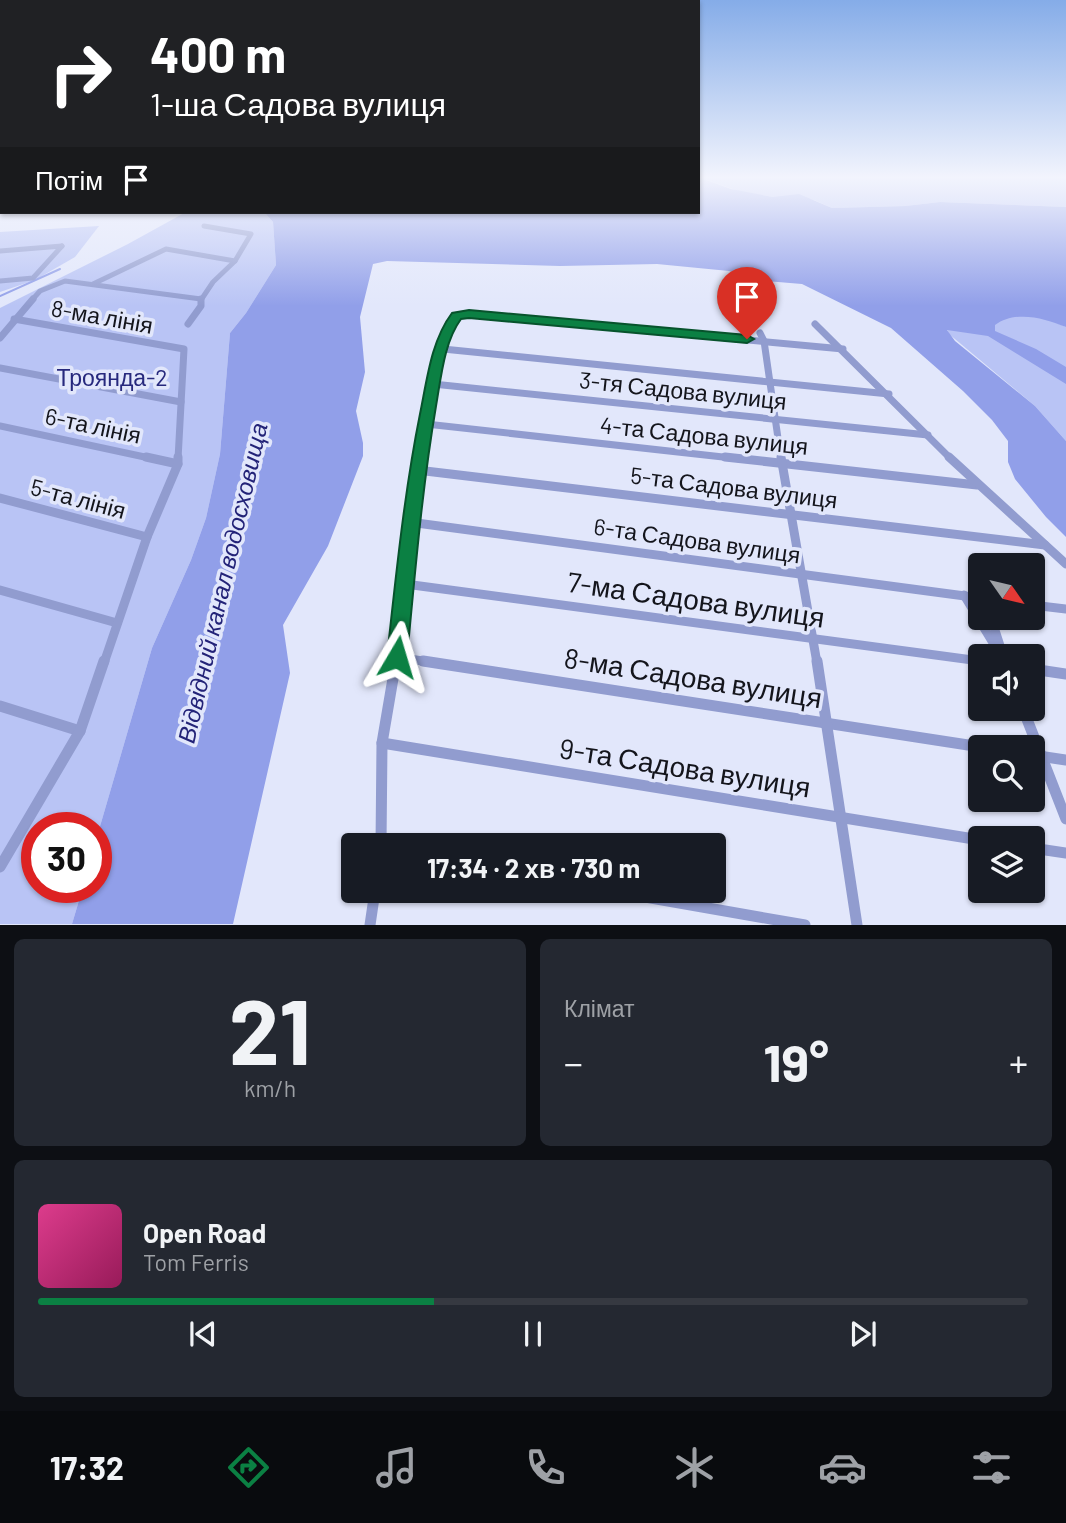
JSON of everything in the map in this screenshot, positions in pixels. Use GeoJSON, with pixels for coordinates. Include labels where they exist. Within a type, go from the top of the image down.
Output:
{"type":"FeatureCollection","features":[{"type":"Feature","properties":{"kind":"street"},"geometry":{"type":"LineString","coordinates":[[188,324],[201,306],[201,299],[213,282],[235,261],[251,234],[204,226]]}},
{"type":"Feature","properties":{"kind":"street"},"geometry":{"type":"LineString","coordinates":[[0,251],[62,246],[33,278],[0,281]]}},
{"type":"Feature","properties":{"kind":"street"},"geometry":{"type":"LineString","coordinates":[[93,284],[166,249],[235,261]]}},
{"type":"Feature","properties":{"kind":"street"},"geometry":{"type":"LineString","coordinates":[[0,338],[40,291],[65,281],[201,299]]}},
{"type":"Feature","properties":{"kind":"street"},"geometry":{"type":"LineString","coordinates":[[385,833],[382,743],[397,657],[417,470],[433,384],[447,330],[457,316],[469,314],[762,337],[843,349]]}},
{"type":"Feature","properties":{"kind":"street","name":"8-ма лінія"},"geometry":{"type":"LineString","coordinates":[[14,319],[184,349],[181,402]]}},
{"type":"Feature","properties":{"kind":"street"},"geometry":{"type":"LineString","coordinates":[[816,324],[889,394],[977,485],[1066,564]]}},
{"type":"Feature","properties":{"kind":"street"},"geometry":{"type":"LineString","coordinates":[[762,337],[789,514],[827,723],[857,925]]}},
{"type":"Feature","properties":{"kind":"street"},"geometry":{"type":"LineString","coordinates":[[443,349],[889,394]]}},
{"type":"Feature","properties":{"kind":"street"},"geometry":{"type":"LineString","coordinates":[[0,368],[181,402],[178,464],[147,537],[80,731],[0,867]]}},
{"type":"Feature","properties":{"kind":"street","name":"3-тя Садова вулиця"},"geometry":{"type":"LineString","coordinates":[[433,384],[928,435]]}},
{"type":"Feature","properties":{"kind":"street","name":"4-та Садова вулиця"},"geometry":{"type":"LineString","coordinates":[[426,424],[977,485]]}},
{"type":"Feature","properties":{"kind":"street","name":"6-та лінія"},"geometry":{"type":"LineString","coordinates":[[0,426],[178,464]]}},
{"type":"Feature","properties":{"kind":"street","name":"5-та Садова вулиця"},"geometry":{"type":"LineString","coordinates":[[417,470],[1045,545]]}},
{"type":"Feature","properties":{"kind":"street","name":"5-та лінія"},"geometry":{"type":"LineString","coordinates":[[0,498],[147,537]]}},
{"type":"Feature","properties":{"kind":"street","name":"6-та Садова вулиця"},"geometry":{"type":"LineString","coordinates":[[410,522],[968,596]]}},
{"type":"Feature","properties":{"kind":"street","name":"7-ма Садова вулиця"},"geometry":{"type":"LineString","coordinates":[[405,584],[968,659]]}},
{"type":"Feature","properties":{"kind":"street"},"geometry":{"type":"LineString","coordinates":[[0,590],[117,623]]}},
{"type":"Feature","properties":{"kind":"street"},"geometry":{"type":"LineString","coordinates":[[964,596],[994,644]]}},
{"type":"Feature","properties":{"kind":"street"},"geometry":{"type":"LineString","coordinates":[[1045,606],[1066,609]]}},
{"type":"Feature","properties":{"kind":"street","name":"8-ма Садова вулиця"},"geometry":{"type":"LineString","coordinates":[[397,657],[968,745]]}},
{"type":"Feature","properties":{"kind":"street"},"geometry":{"type":"LineString","coordinates":[[1045,671],[1066,674]]}},
{"type":"Feature","properties":{"kind":"street"},"geometry":{"type":"LineString","coordinates":[[0,706],[80,731]]}},
{"type":"Feature","properties":{"kind":"street","name":"9-та Садова вулиця"},"geometry":{"type":"LineString","coordinates":[[382,743],[968,838]]}},
{"type":"Feature","properties":{"kind":"street"},"geometry":{"type":"LineString","coordinates":[[1045,757],[1066,760]]}},
{"type":"Feature","properties":{"kind":"street"},"geometry":{"type":"LineString","coordinates":[[1045,773],[1066,819]]}},
{"type":"Feature","properties":{"kind":"street"},"geometry":{"type":"LineString","coordinates":[[1045,850],[1066,853]]}},
{"type":"Feature","properties":{"kind":"street"},"geometry":{"type":"LineString","coordinates":[[370,925],[373,903]]}},
{"type":"Feature","properties":{"kind":"street"},"geometry":{"type":"LineString","coordinates":[[679,903],[805,925]]}},
{"type":"Feature","properties":{"kind":"green space","name":"Троянда-2"},"geometry":{"type":"Polygon","coordinates":[[[171,220],[273,222],[276,265],[230,333],[220,454],[206,518],[191,560],[152,648],[104,812],[21,812],[21,903],[78,903],[72,924],[0,924],[0,308],[171,220]]]}},
{"type":"Feature","properties":{"kind":"green space"},"geometry":{"type":"Polygon","coordinates":[[[99,226],[75,257],[35,280],[0,292],[0,232],[99,226]]]}},
{"type":"Feature","properties":{"kind":"green space"},"geometry":{"type":"Polygon","coordinates":[[[962,298],[1042,317],[1066,327],[1066,441],[1035,406],[949,334],[947,329],[979,329],[962,298]]]}},
{"type":"Feature","properties":{"kind":"water","name":"Відвідний канал водосховища"},"geometry":{"type":"Polygon","coordinates":[[[271,220],[1066,220],[1066,327],[1039,318],[1021,317],[1003,320],[995,325],[995,331],[1036,349],[1066,367],[1066,384],[988,336],[947,330],[955,341],[1035,406],[1066,441],[1066,537],[1015,479],[1008,462],[1008,441],[992,420],[963,391],[891,328],[802,284],[766,281],[729,271],[657,264],[560,266],[387,261],[373,264],[360,317],[365,372],[356,411],[363,456],[328,546],[283,625],[290,673],[233,924],[72,924],[78,903],[112,903],[112,812],[104,812],[152,648],[191,560],[206,518],[220,454],[230,333],[276,265],[271,220]]]}},
{"type":"Feature","properties":{"kind":"waterway"},"geometry":{"type":"LineString","coordinates":[[0,296],[60,269]]}},
{"type":"Feature","properties":{"kind":"route"},"geometry":{"type":"LineString","coordinates":[[397,657],[417,470],[433,384],[447,330],[457,316],[469,314],[747,339]]}}]}
